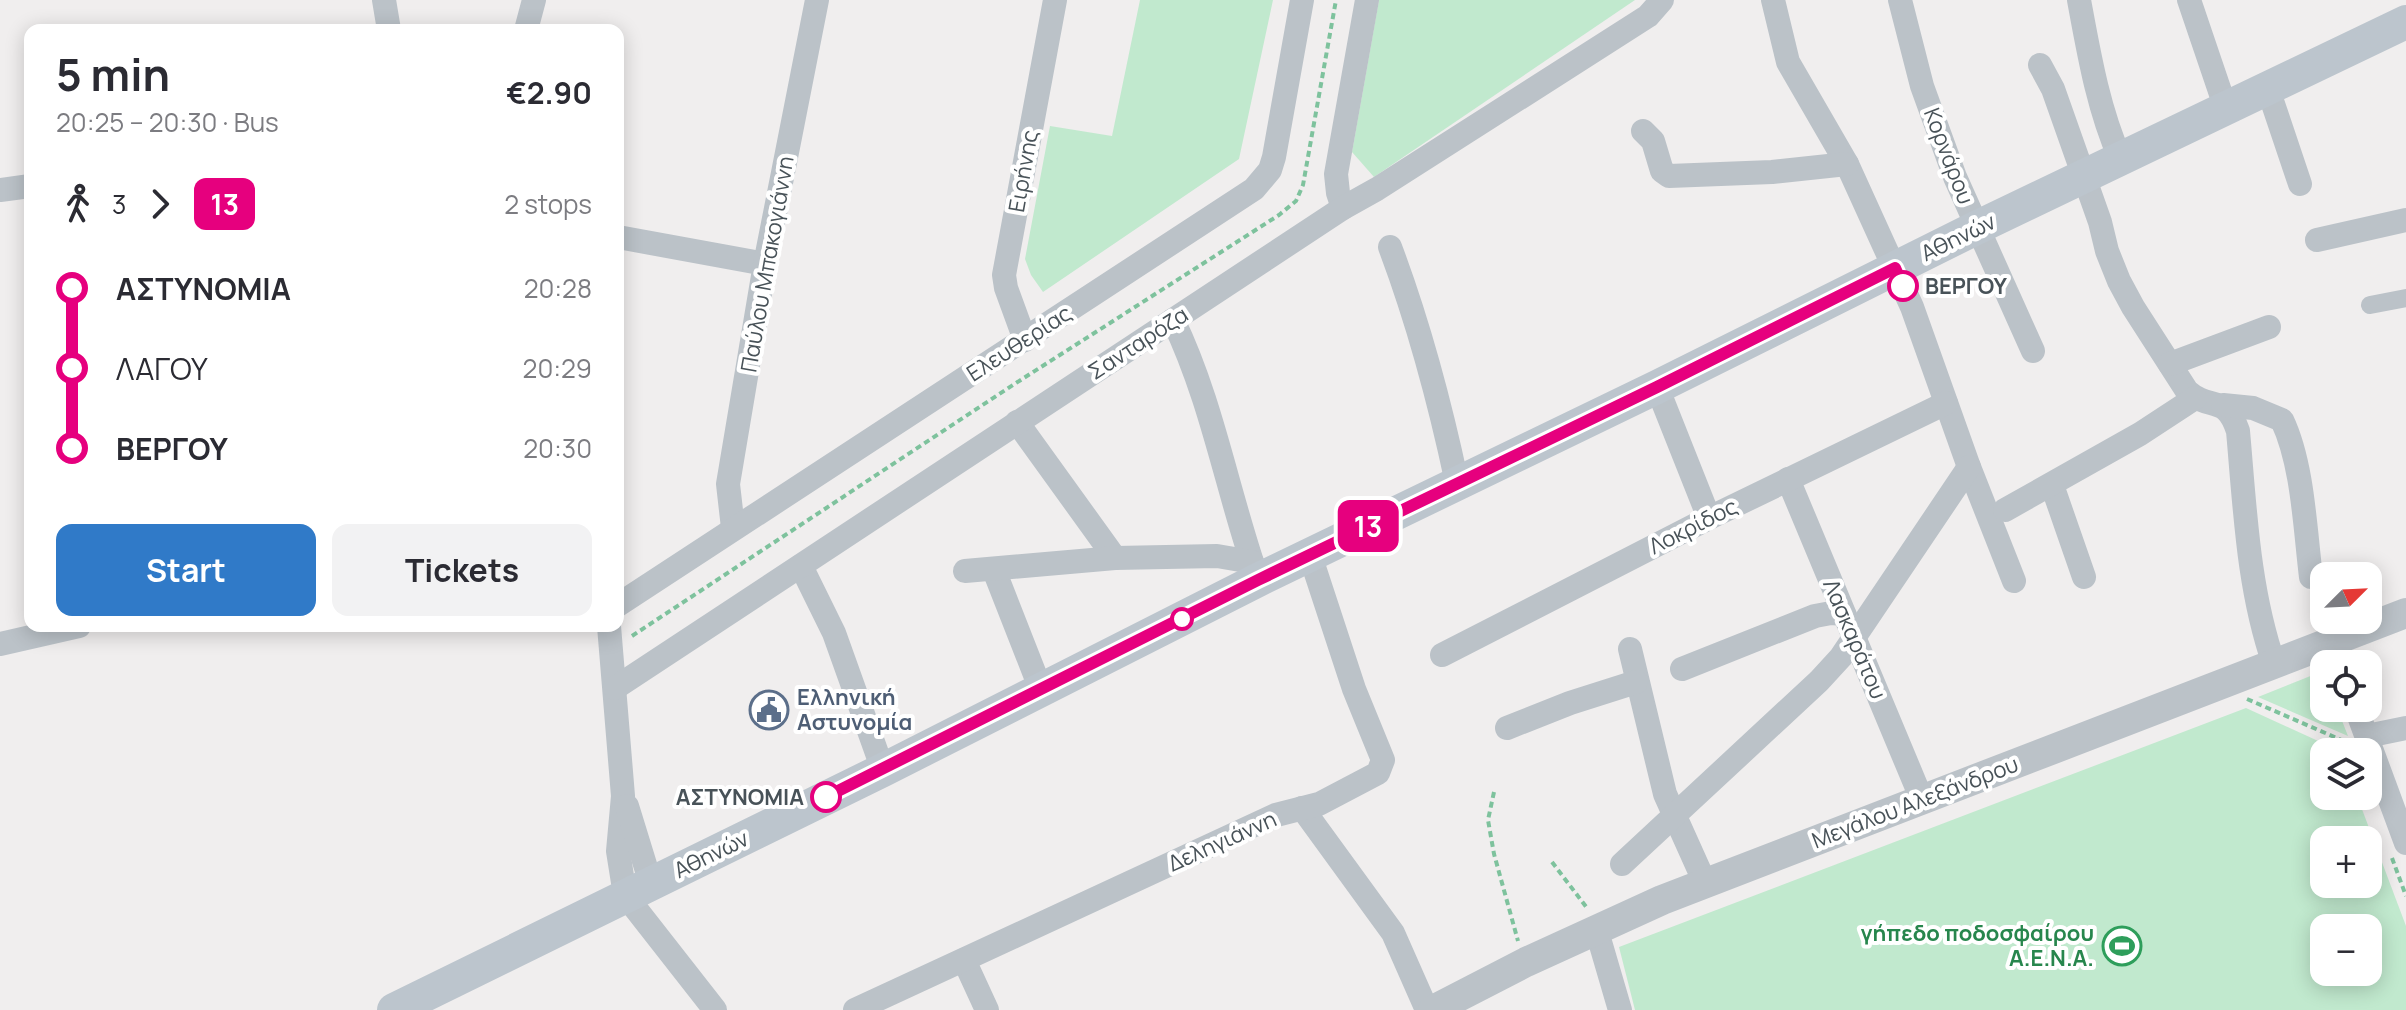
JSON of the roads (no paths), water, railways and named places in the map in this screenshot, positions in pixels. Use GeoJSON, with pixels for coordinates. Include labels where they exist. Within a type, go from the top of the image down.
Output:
{"type":"FeatureCollection","features":[{"type":"Feature","properties":{"kind":"main road","name":"Αθηνών"},"geometry":{"type":"LineString","coordinates":[[394,1010],[1041,690],[1255,571],[1310,555],[2084,175],[2406,22]]}},
{"type":"Feature","properties":{"kind":"street"},"geometry":{"type":"LineString","coordinates":[[384,0],[388,24]]}},
{"type":"Feature","properties":{"kind":"street"},"geometry":{"type":"LineString","coordinates":[[528,24],[534,0]]}},
{"type":"Feature","properties":{"kind":"street","name":"Παύλου Μπακογιάννη"},"geometry":{"type":"LineString","coordinates":[[733,528],[728,484],[765,264],[817,0]]}},
{"type":"Feature","properties":{"kind":"street","name":"Ειρήνης"},"geometry":{"type":"LineString","coordinates":[[1025,340],[1004,275],[1055,0]]}},
{"type":"Feature","properties":{"kind":"street","name":"Ελευθερίας"},"geometry":{"type":"LineString","coordinates":[[624,601],[1025,340],[1246,194],[1263,179],[1274,157],[1302,0]]}},
{"type":"Feature","properties":{"kind":"street"},"geometry":{"type":"LineString","coordinates":[[1343,208],[1336,174],[1367,0]]}},
{"type":"Feature","properties":{"kind":"street","name":"Σανταρόζα"},"geometry":{"type":"LineString","coordinates":[[623,682],[1343,208],[1648,16],[1662,0]]}},
{"type":"Feature","properties":{"kind":"street"},"geometry":{"type":"LineString","coordinates":[[1773,0],[1788,62],[1847,164],[1895,268],[1978,462],[1980,493]]}},
{"type":"Feature","properties":{"kind":"street","name":"Κορνάρου"},"geometry":{"type":"LineString","coordinates":[[1900,0],[1922,86],[1955,177],[2033,351]]}},
{"type":"Feature","properties":{"kind":"street"},"geometry":{"type":"LineString","coordinates":[[2079,0],[2091,65],[2109,132],[2120,158]]}},
{"type":"Feature","properties":{"kind":"street"},"geometry":{"type":"LineString","coordinates":[[2189,0],[2226,109]]}},
{"type":"Feature","properties":{"kind":"street"},"geometry":{"type":"LineString","coordinates":[[2402,0],[2406,6]]}},
{"type":"Feature","properties":{"kind":"street"},"geometry":{"type":"LineString","coordinates":[[2040,65],[2053,89],[2119,281],[2187,391],[2195,398],[2253,408],[2282,420],[2295,463],[2310,570]]}},
{"type":"Feature","properties":{"kind":"street"},"geometry":{"type":"LineString","coordinates":[[2268,89],[2300,184]]}},
{"type":"Feature","properties":{"kind":"street"},"geometry":{"type":"LineString","coordinates":[[1643,131],[1653,141],[1662,171],[1669,176],[1772,172],[1847,164]]}},
{"type":"Feature","properties":{"kind":"street"},"geometry":{"type":"LineString","coordinates":[[0,190],[24,187]]}},
{"type":"Feature","properties":{"kind":"street"},"geometry":{"type":"LineString","coordinates":[[2317,240],[2406,220]]}},
{"type":"Feature","properties":{"kind":"street"},"geometry":{"type":"LineString","coordinates":[[624,238],[765,264]]}},
{"type":"Feature","properties":{"kind":"street"},"geometry":{"type":"LineString","coordinates":[[1390,247],[1407,290],[1430,367],[1457,483]]}},
{"type":"Feature","properties":{"kind":"street"},"geometry":{"type":"LineString","coordinates":[[2370,305],[2406,298]]}},
{"type":"Feature","properties":{"kind":"street"},"geometry":{"type":"LineString","coordinates":[[1173,320],[1192,363],[1255,571]]}},
{"type":"Feature","properties":{"kind":"street"},"geometry":{"type":"LineString","coordinates":[[2170,364],[2269,327]]}},
{"type":"Feature","properties":{"kind":"street"},"geometry":{"type":"LineString","coordinates":[[1657,387],[1709,518]]}},
{"type":"Feature","properties":{"kind":"street"},"geometry":{"type":"LineString","coordinates":[[2005,510],[2195,398]]}},
{"type":"Feature","properties":{"kind":"street"},"geometry":{"type":"LineString","coordinates":[[1953,403],[1969,467],[2014,581]]}},
{"type":"Feature","properties":{"kind":"street","name":"Λοκρίδος"},"geometry":{"type":"LineString","coordinates":[[1442,655],[1788,479],[1953,403]]}},
{"type":"Feature","properties":{"kind":"street"},"geometry":{"type":"LineString","coordinates":[[2223,405],[2233,415],[2238,431],[2254,592],[2261,628],[2274,664]]}},
{"type":"Feature","properties":{"kind":"street"},"geometry":{"type":"LineString","coordinates":[[1017,422],[1115,558]]}},
{"type":"Feature","properties":{"kind":"street"},"geometry":{"type":"LineString","coordinates":[[1622,864],[1819,681],[1854,638],[1969,467]]}},
{"type":"Feature","properties":{"kind":"street","name":"Λασκαράτου"},"geometry":{"type":"LineString","coordinates":[[1788,479],[1922,800]]}},
{"type":"Feature","properties":{"kind":"street"},"geometry":{"type":"LineString","coordinates":[[2052,485],[2084,577]]}},
{"type":"Feature","properties":{"kind":"street","name":"Δεληγιάννη"},"geometry":{"type":"LineString","coordinates":[[855,1010],[1276,815],[1328,801],[1378,773],[1383,760],[1354,689],[1310,555]]}},
{"type":"Feature","properties":{"kind":"street"},"geometry":{"type":"LineString","coordinates":[[965,571],[1115,558],[1217,556],[1255,571]]}},
{"type":"Feature","properties":{"kind":"street"},"geometry":{"type":"LineString","coordinates":[[801,566],[834,633],[883,770]]}},
{"type":"Feature","properties":{"kind":"street"},"geometry":{"type":"LineString","coordinates":[[994,570],[1041,690]]}},
{"type":"Feature","properties":{"kind":"street","name":"Μεγάλου Αλεξάνδρου"},"geometry":{"type":"LineString","coordinates":[[2341,650],[2406,613]]}},
{"type":"Feature","properties":{"kind":"street"},"geometry":{"type":"LineString","coordinates":[[1682,669],[1815,616],[1844,614]]}},
{"type":"Feature","properties":{"kind":"street"},"geometry":{"type":"LineString","coordinates":[[0,644],[53,632]]}},
{"type":"Feature","properties":{"kind":"street"},"geometry":{"type":"LineString","coordinates":[[610,632],[623,682],[623,796],[618,851],[638,889],[715,1010]]}},
{"type":"Feature","properties":{"kind":"street"},"geometry":{"type":"LineString","coordinates":[[1630,649],[1665,794],[1705,883]]}},
{"type":"Feature","properties":{"kind":"street","name":"Μεγάλου Αλεξάνδρου"},"geometry":{"type":"LineString","coordinates":[[1430,1010],[1596,928],[1705,883],[2274,664],[2310,658]]}},
{"type":"Feature","properties":{"kind":"street"},"geometry":{"type":"LineString","coordinates":[[1507,728],[1636,682]]}},
{"type":"Feature","properties":{"kind":"street"},"geometry":{"type":"LineString","coordinates":[[2362,722],[2397,792],[2406,843]]}},
{"type":"Feature","properties":{"kind":"street"},"geometry":{"type":"LineString","coordinates":[[2367,736],[2406,728]]}},
{"type":"Feature","properties":{"kind":"street"},"geometry":{"type":"LineString","coordinates":[[1302,808],[1393,933],[1430,1010]]}},
{"type":"Feature","properties":{"kind":"street"},"geometry":{"type":"LineString","coordinates":[[1596,928],[1620,1010]]}},
{"type":"Feature","properties":{"kind":"street"},"geometry":{"type":"LineString","coordinates":[[964,960],[987,1010]]}},
{"type":"Feature","properties":{"kind":"place","name":"ΒΕΡΓΟΥ"},"geometry":{"type":"Point","coordinates":[1903,286]}},
{"type":"Feature","properties":{"kind":"place","name":"Ελληνική Αστυνομία"},"geometry":{"type":"Point","coordinates":[769,710]}},
{"type":"Feature","properties":{"kind":"place","name":"ΑΣΤΥΝΟΜΙΑ"},"geometry":{"type":"Point","coordinates":[826,797]}},
{"type":"Feature","properties":{"kind":"place","name":"γήπεδο ποδοσφαίρου Α.Ε.Ν.Α."},"geometry":{"type":"Point","coordinates":[2122,946]}}]}
